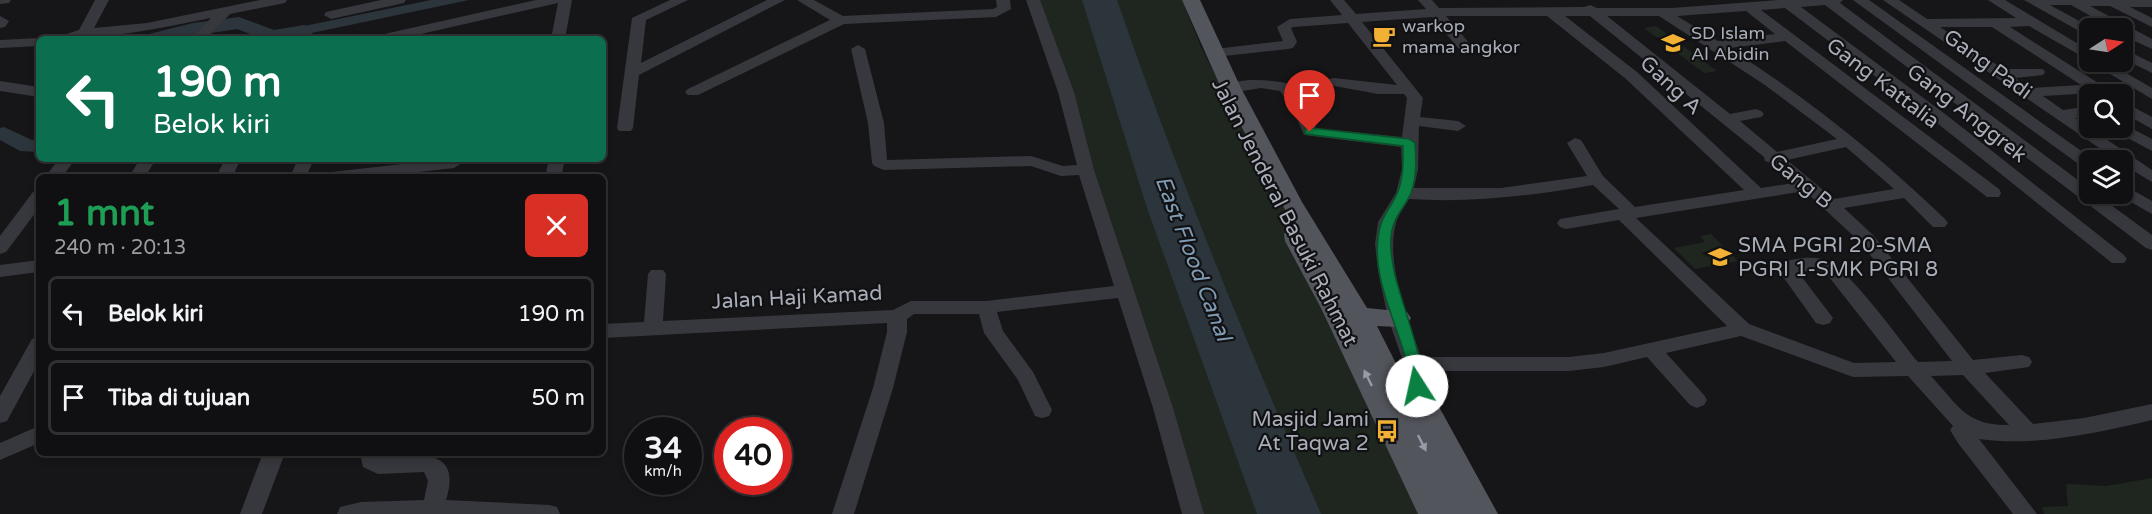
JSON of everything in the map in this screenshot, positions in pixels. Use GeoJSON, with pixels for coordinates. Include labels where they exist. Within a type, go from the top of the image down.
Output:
{"type":"FeatureCollection","features":[{"type":"Feature","properties":{"kind":"main road","name":"Jalan Jenderal Basuki Rahmat"},"geometry":{"type":"LineString","coordinates":[[1182,0],[1201,46],[1268,183],[1277,193],[1298,241],[1334,308],[1408,417],[1483,514]]}},
{"type":"Feature","properties":{"kind":"main road","name":"Jalan Jenderal Basuki Rahmat"},"geometry":{"type":"LineString","coordinates":[[1191,0],[1231,87],[1291,202],[1359,316],[1408,417],[1403,467],[1430,496]]}},
{"type":"Feature","properties":{"kind":"main road"},"geometry":{"type":"LineString","coordinates":[[1359,316],[1398,318]]}},
{"type":"Feature","properties":{"kind":"main road"},"geometry":{"type":"LineString","coordinates":[[1430,496],[1433,514]]}},
{"type":"Feature","properties":{"kind":"main road"},"geometry":{"type":"LineString","coordinates":[[1430,496],[1458,514]]}},
{"type":"Feature","properties":{"kind":"street"},"geometry":{"type":"LineString","coordinates":[[85,33],[102,0]]}},
{"type":"Feature","properties":{"kind":"street"},"geometry":{"type":"LineString","coordinates":[[75,36],[147,27],[279,0]]}},
{"type":"Feature","properties":{"kind":"street"},"geometry":{"type":"LineString","coordinates":[[331,15],[399,0]]}},
{"type":"Feature","properties":{"kind":"street"},"geometry":{"type":"LineString","coordinates":[[393,36],[554,0]]}},
{"type":"Feature","properties":{"kind":"street"},"geometry":{"type":"LineString","coordinates":[[559,36],[565,0]]}},
{"type":"Feature","properties":{"kind":"street"},"geometry":{"type":"LineString","coordinates":[[625,128],[639,18],[681,0]]}},
{"type":"Feature","properties":{"kind":"street"},"geometry":{"type":"LineString","coordinates":[[632,73],[778,0]]}},
{"type":"Feature","properties":{"kind":"street"},"geometry":{"type":"LineString","coordinates":[[804,0],[841,20]]}},
{"type":"Feature","properties":{"kind":"street"},"geometry":{"type":"LineString","coordinates":[[693,92],[841,20],[996,13],[1004,9],[1003,0]]}},
{"type":"Feature","properties":{"kind":"street"},"geometry":{"type":"LineString","coordinates":[[1033,0],[1066,92],[1086,170],[1163,408],[1193,514]]}},
{"type":"Feature","properties":{"kind":"street"},"geometry":{"type":"LineString","coordinates":[[1337,0],[1415,99],[1409,143],[1410,169],[1404,193],[1388,222],[1384,244],[1387,271],[1398,318],[1414,364],[1417,386],[1408,417]]}},
{"type":"Feature","properties":{"kind":"street"},"geometry":{"type":"LineString","coordinates":[[1425,0],[1464,46]]}},
{"type":"Feature","properties":{"kind":"street"},"geometry":{"type":"LineString","coordinates":[[1495,0],[1507,11]]}},
{"type":"Feature","properties":{"kind":"street","name":"Gang A"},"geometry":{"type":"LineString","coordinates":[[1537,0],[1574,27],[1623,69],[1758,194]]}},
{"type":"Feature","properties":{"kind":"street","name":"Gang B"},"geometry":{"type":"LineString","coordinates":[[1579,0],[1830,205],[1882,257],[1968,368],[2028,432]]}},
{"type":"Feature","properties":{"kind":"street"},"geometry":{"type":"LineString","coordinates":[[1643,0],[1767,79],[1848,141],[1908,192],[1939,223]]}},
{"type":"Feature","properties":{"kind":"street"},"geometry":{"type":"LineString","coordinates":[[1828,0],[1893,52],[2152,244]]}},
{"type":"Feature","properties":{"kind":"street"},"geometry":{"type":"LineString","coordinates":[[1215,53],[1288,45],[1290,42],[1286,24],[1507,11],[1660,11],[1713,4],[1836,0]]}},
{"type":"Feature","properties":{"kind":"street","name":"Gang Padi"},"geometry":{"type":"LineString","coordinates":[[1860,0],[2079,157]]}},
{"type":"Feature","properties":{"kind":"street"},"geometry":{"type":"LineString","coordinates":[[1890,0],[2079,128]]}},
{"type":"Feature","properties":{"kind":"street"},"geometry":{"type":"LineString","coordinates":[[1995,0],[2079,51]]}},
{"type":"Feature","properties":{"kind":"street"},"geometry":{"type":"LineString","coordinates":[[2032,0],[2152,3]]}},
{"type":"Feature","properties":{"kind":"street"},"geometry":{"type":"LineString","coordinates":[[2032,0],[2079,27]]}},
{"type":"Feature","properties":{"kind":"street","name":"Gang Anggrek"},"geometry":{"type":"LineString","coordinates":[[1786,2],[1942,120],[2118,259]]}},
{"type":"Feature","properties":{"kind":"street"},"geometry":{"type":"LineString","coordinates":[[2073,2],[2102,18]]}},
{"type":"Feature","properties":{"kind":"street"},"geometry":{"type":"LineString","coordinates":[[2111,2],[2152,23]]}},
{"type":"Feature","properties":{"kind":"street","name":"Gang Kattalia"},"geometry":{"type":"LineString","coordinates":[[1752,4],[1788,36],[1993,193]]}},
{"type":"Feature","properties":{"kind":"street"},"geometry":{"type":"LineString","coordinates":[[205,31],[226,12]]}},
{"type":"Feature","properties":{"kind":"street"},"geometry":{"type":"LineString","coordinates":[[1923,23],[2030,22]]}},
{"type":"Feature","properties":{"kind":"street"},"geometry":{"type":"LineString","coordinates":[[1995,23],[2090,84]]}},
{"type":"Feature","properties":{"kind":"street"},"geometry":{"type":"LineString","coordinates":[[2133,35],[2152,45]]}},
{"type":"Feature","properties":{"kind":"street"},"geometry":{"type":"LineString","coordinates":[[1716,46],[1788,36]]}},
{"type":"Feature","properties":{"kind":"street"},"geometry":{"type":"LineString","coordinates":[[0,44],[36,42]]}},
{"type":"Feature","properties":{"kind":"street"},"geometry":{"type":"LineString","coordinates":[[858,49],[873,107],[880,163],[891,166],[1030,161],[1061,171],[1086,170]]}},
{"type":"Feature","properties":{"kind":"street"},"geometry":{"type":"LineString","coordinates":[[2133,58],[2152,69]]}},
{"type":"Feature","properties":{"kind":"street"},"geometry":{"type":"LineString","coordinates":[[1998,74],[2038,72]]}},
{"type":"Feature","properties":{"kind":"street"},"geometry":{"type":"LineString","coordinates":[[2114,72],[2152,94]]}},
{"type":"Feature","properties":{"kind":"street"},"geometry":{"type":"LineString","coordinates":[[1334,82],[1378,89],[1410,90]]}},
{"type":"Feature","properties":{"kind":"street"},"geometry":{"type":"LineString","coordinates":[[1231,87],[1261,84],[1285,87],[1301,108],[1310,132],[1409,143]]}},
{"type":"Feature","properties":{"kind":"street"},"geometry":{"type":"LineString","coordinates":[[0,86],[36,92]]}},
{"type":"Feature","properties":{"kind":"street"},"geometry":{"type":"LineString","coordinates":[[2026,93],[2079,92]]}},
{"type":"Feature","properties":{"kind":"street"},"geometry":{"type":"LineString","coordinates":[[2059,115],[2079,112]]}},
{"type":"Feature","properties":{"kind":"street"},"geometry":{"type":"LineString","coordinates":[[2133,112],[2152,124]]}},
{"type":"Feature","properties":{"kind":"street"},"geometry":{"type":"LineString","coordinates":[[1726,119],[1756,114]]}},
{"type":"Feature","properties":{"kind":"street"},"geometry":{"type":"LineString","coordinates":[[1412,121],[1458,126]]}},
{"type":"Feature","properties":{"kind":"street"},"geometry":{"type":"LineString","coordinates":[[2133,131],[2152,129]]}},
{"type":"Feature","properties":{"kind":"street"},"geometry":{"type":"LineString","coordinates":[[2133,134],[2152,146]]}},
{"type":"Feature","properties":{"kind":"street"},"geometry":{"type":"LineString","coordinates":[[2094,138],[2152,177]]}},
{"type":"Feature","properties":{"kind":"street"},"geometry":{"type":"LineString","coordinates":[[1771,158],[1848,141]]}},
{"type":"Feature","properties":{"kind":"street"},"geometry":{"type":"LineString","coordinates":[[1575,143],[1597,179],[1624,211],[1742,329],[1853,370],[1968,368],[2022,362]]}},
{"type":"Feature","properties":{"kind":"street"},"geometry":{"type":"LineString","coordinates":[[55,174],[65,162]]}},
{"type":"Feature","properties":{"kind":"street"},"geometry":{"type":"LineString","coordinates":[[343,174],[373,166],[453,166]]}},
{"type":"Feature","properties":{"kind":"street"},"geometry":{"type":"LineString","coordinates":[[1404,193],[1502,191],[1597,179]]}},
{"type":"Feature","properties":{"kind":"street"},"geometry":{"type":"LineString","coordinates":[[1566,223],[1624,211],[1807,186]]}},
{"type":"Feature","properties":{"kind":"street"},"geometry":{"type":"LineString","coordinates":[[1830,205],[1908,192]]}},
{"type":"Feature","properties":{"kind":"street"},"geometry":{"type":"LineString","coordinates":[[2133,197],[2152,210]]}},
{"type":"Feature","properties":{"kind":"street"},"geometry":{"type":"LineString","coordinates":[[0,248],[36,200]]}},
{"type":"Feature","properties":{"kind":"street"},"geometry":{"type":"LineString","coordinates":[[1823,318],[1785,267],[1819,264],[1835,273],[1912,368],[1964,425],[1972,430],[1989,433],[2070,430],[2152,412]]}},
{"type":"Feature","properties":{"kind":"street"},"geometry":{"type":"LineString","coordinates":[[0,271],[36,266]]}},
{"type":"Feature","properties":{"kind":"street"},"geometry":{"type":"LineString","coordinates":[[653,330],[657,274]]}},
{"type":"Feature","properties":{"kind":"street"},"geometry":{"type":"LineString","coordinates":[[897,316],[909,309],[986,307],[1125,291]]}},
{"type":"Feature","properties":{"kind":"street"},"geometry":{"type":"LineString","coordinates":[[986,307],[994,333],[1026,377],[1042,410]]}},
{"type":"Feature","properties":{"kind":"street","name":"Jalan Haji Kamad"},"geometry":{"type":"LineString","coordinates":[[606,331],[897,316],[897,332],[883,388],[843,514]]}},
{"type":"Feature","properties":{"kind":"street"},"geometry":{"type":"LineString","coordinates":[[1414,364],[1569,364],[1604,360],[1742,329]]}},
{"type":"Feature","properties":{"kind":"street"},"geometry":{"type":"LineString","coordinates":[[0,415],[36,349]]}},
{"type":"Feature","properties":{"kind":"street"},"geometry":{"type":"LineString","coordinates":[[1651,349],[1697,400]]}},
{"type":"Feature","properties":{"kind":"street"},"geometry":{"type":"LineString","coordinates":[[0,440],[36,425]]}},
{"type":"Feature","properties":{"kind":"street"},"geometry":{"type":"LineString","coordinates":[[1964,425],[1961,430],[1965,437],[2026,514]]}},
{"type":"Feature","properties":{"kind":"street"},"geometry":{"type":"LineString","coordinates":[[0,452],[36,435]]}},
{"type":"Feature","properties":{"kind":"street"},"geometry":{"type":"LineString","coordinates":[[251,514],[273,456]]}},
{"type":"Feature","properties":{"kind":"street"},"geometry":{"type":"LineString","coordinates":[[371,456],[371,461],[378,465],[429,463],[436,468],[440,479],[430,512]]}},
{"type":"Feature","properties":{"kind":"street"},"geometry":{"type":"LineString","coordinates":[[348,514],[361,511],[549,514]]}},
{"type":"Feature","properties":{"kind":"shaded area"},"geometry":{"type":"Polygon","coordinates":[[[1033,0],[1182,0],[1201,47],[1257,160],[1295,229],[1427,514],[1193,514],[1033,0]]]}},
{"type":"Feature","properties":{"kind":"shaded area"},"geometry":{"type":"Polygon","coordinates":[[[1656,26],[1717,71],[1704,73],[1644,28],[1656,26]]]}},
{"type":"Feature","properties":{"kind":"shaded area"},"geometry":{"type":"Polygon","coordinates":[[[1711,234],[1738,261],[1695,269],[1674,248],[1705,242],[1700,236],[1711,234]]]}},
{"type":"Feature","properties":{"kind":"shaded area"},"geometry":{"type":"Polygon","coordinates":[[[2152,478],[2152,514],[2044,514],[2042,507],[2068,506],[2066,484],[2106,486],[2152,478]]]}},
{"type":"Feature","properties":{"kind":"water"},"geometry":{"type":"Polygon","coordinates":[[[431,0],[469,0],[302,35],[269,36],[275,32],[431,0]]]}},
{"type":"Feature","properties":{"kind":"water","name":"East Flood Canal"},"geometry":{"type":"Polygon","coordinates":[[[1082,0],[1117,0],[1214,259],[1321,514],[1257,514],[1147,208],[1082,0]]]}},
{"type":"Feature","properties":{"kind":"waterway"},"geometry":{"type":"LineString","coordinates":[[164,36],[193,29],[239,23],[272,36]]}},
{"type":"Feature","properties":{"kind":"waterway"},"geometry":{"type":"LineString","coordinates":[[272,36],[304,31]]}},
{"type":"Feature","properties":{"kind":"waterway"},"geometry":{"type":"LineString","coordinates":[[0,134],[4,133],[28,146],[36,146]]}},
{"type":"Feature","properties":{"kind":"place","name":"warkop mama angkor"},"geometry":{"type":"Point","coordinates":[1384,36]}},
{"type":"Feature","properties":{"kind":"place","name":"SD Islam Al Abidin"},"geometry":{"type":"Point","coordinates":[1673,43]}},
{"type":"Feature","properties":{"kind":"place","name":"SMA PGRI 20-SMA PGRI 1-SMK PGRI 8"},"geometry":{"type":"Point","coordinates":[1720,257]}},
{"type":"Feature","properties":{"kind":"place","name":"Masjid Jami At Taqwa 2"},"geometry":{"type":"Point","coordinates":[1387,431]}},
{"type":"Feature","properties":{"kind":"route"},"geometry":{"type":"LineString","coordinates":[[1310,132],[1409,143],[1410,169],[1404,193],[1388,222],[1384,244],[1387,271],[1398,318],[1414,364],[1417,386]]}}]}
